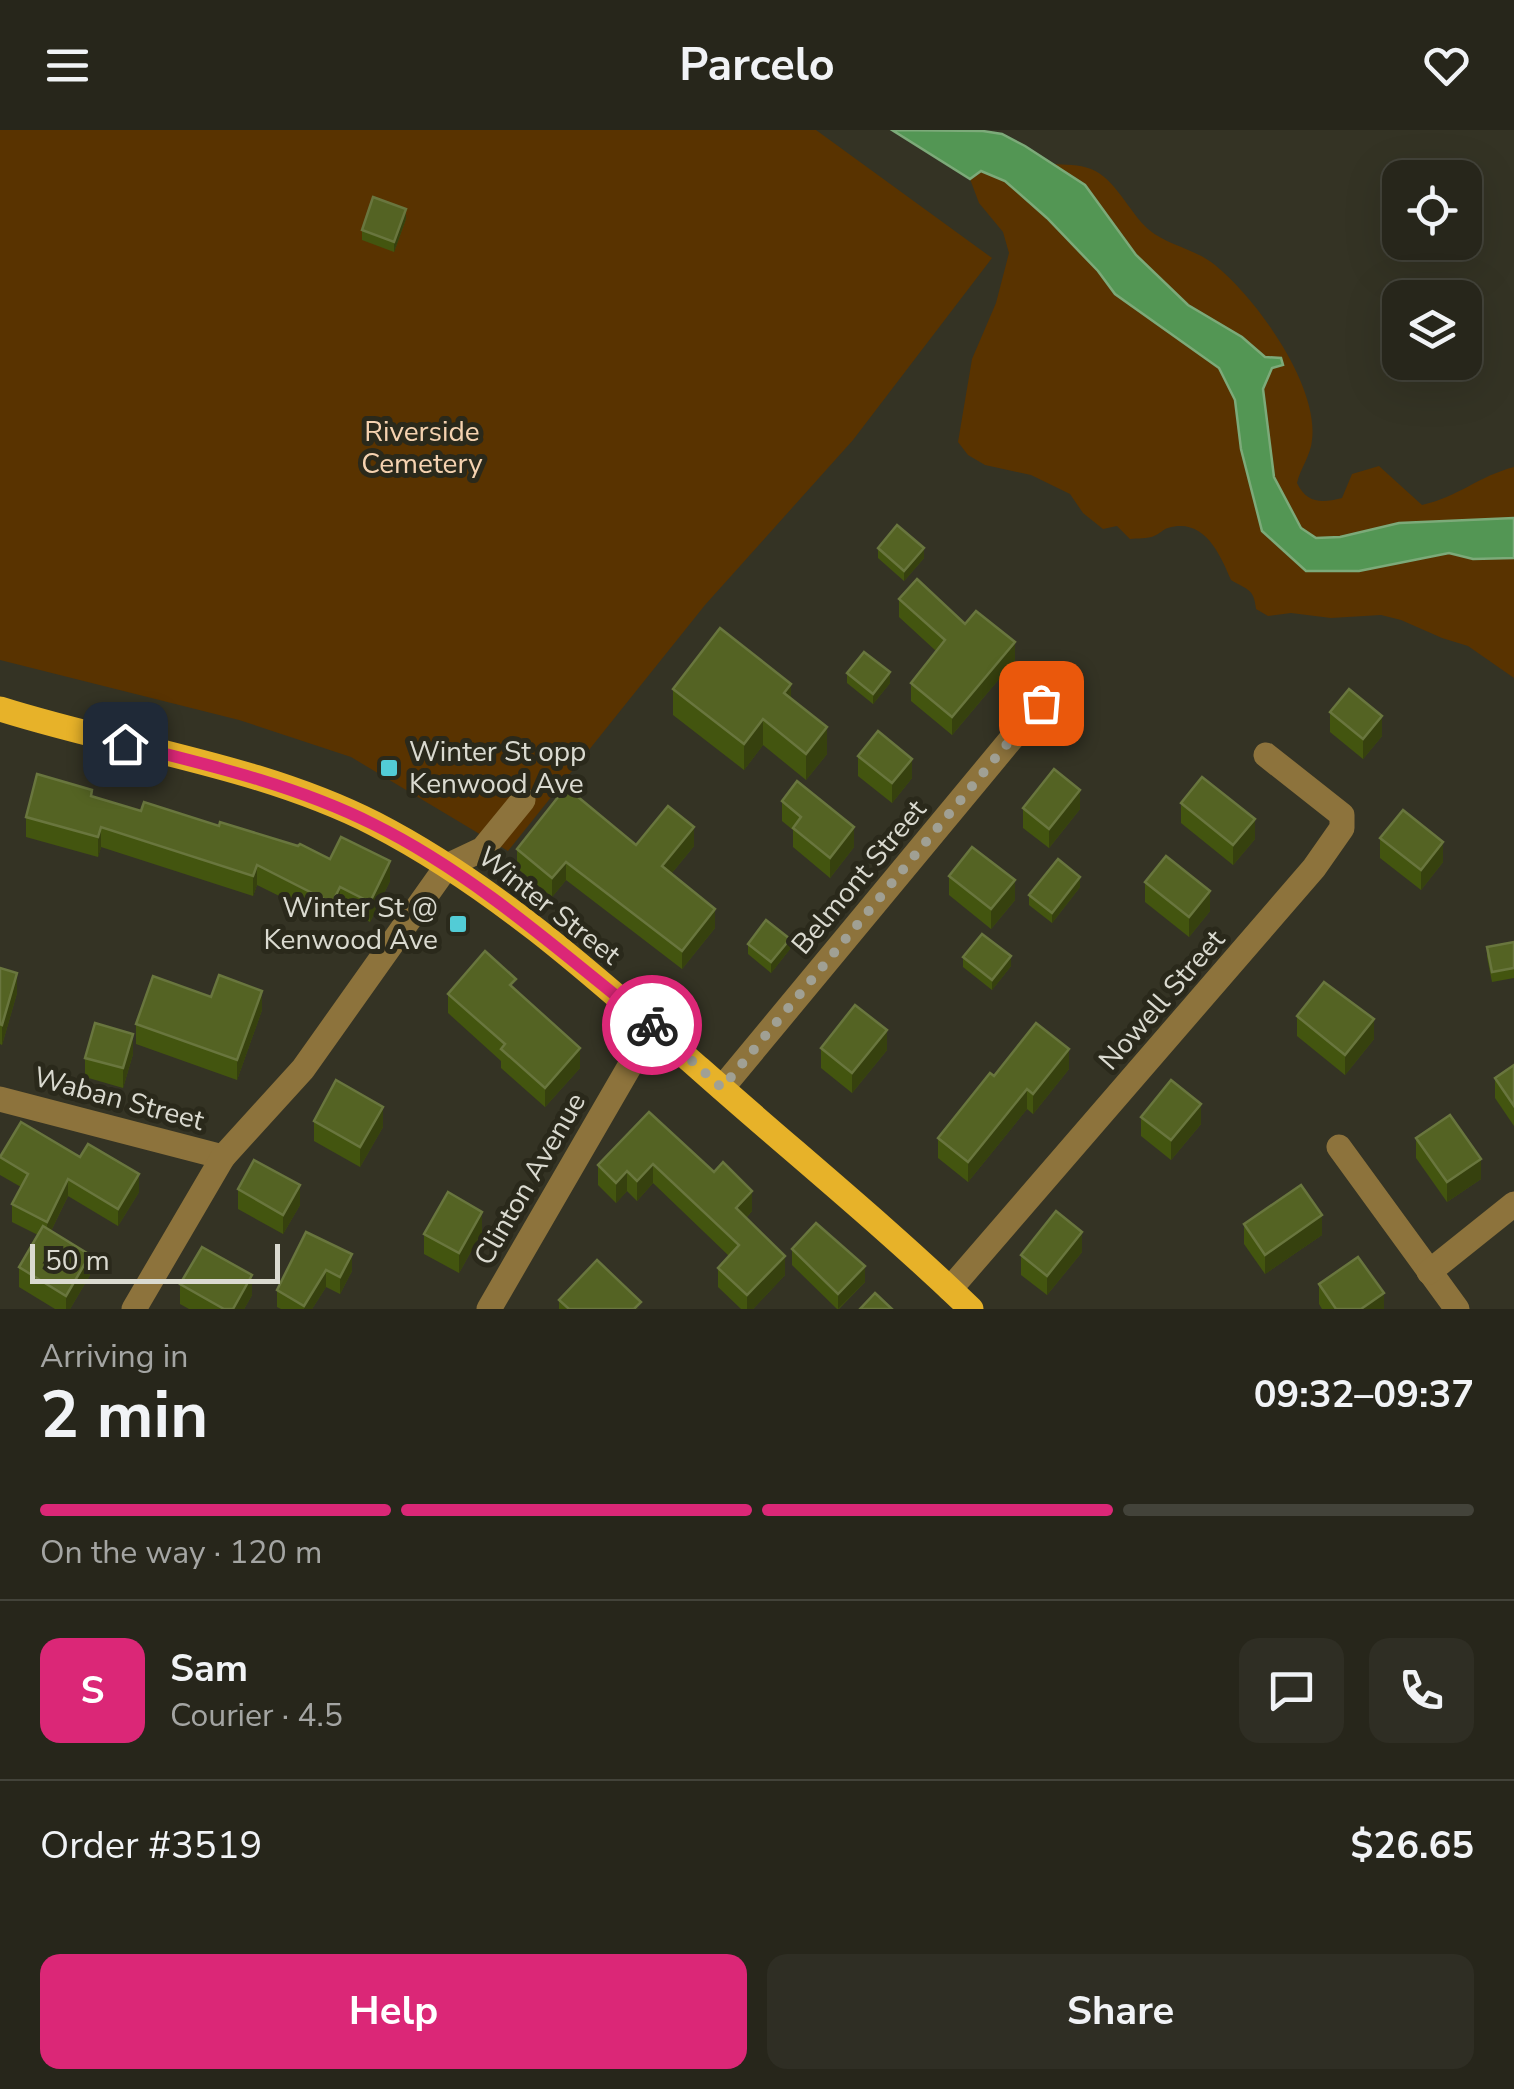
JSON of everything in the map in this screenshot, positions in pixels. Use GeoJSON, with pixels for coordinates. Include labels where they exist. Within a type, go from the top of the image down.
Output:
{"type":"FeatureCollection","features":[{"type":"Feature","properties":{"kind":"main road","name":"Winter Street"},"geometry":{"type":"LineString","coordinates":[[0,708],[213,766],[318,800],[374,824],[470,880],[653,1026],[972,1309]]}},
{"type":"Feature","properties":{"kind":"street","name":"Belmont Street"},"geometry":{"type":"LineString","coordinates":[[722,1088],[1041,703]]}},
{"type":"Feature","properties":{"kind":"street","name":"Nowell Street"},"geometry":{"type":"LineString","coordinates":[[950,1289],[1231,967],[1314,868],[1342,828],[1342,815],[1266,755]]}},
{"type":"Feature","properties":{"kind":"street"},"geometry":{"type":"LineString","coordinates":[[134,1309],[222,1158],[303,1070],[446,866],[482,849],[523,800]]}},
{"type":"Feature","properties":{"kind":"street","name":"Clinton Avenue"},"geometry":{"type":"LineString","coordinates":[[489,1309],[653,1026]]}},
{"type":"Feature","properties":{"kind":"street","name":"Waban Street"},"geometry":{"type":"LineString","coordinates":[[0,1099],[222,1158]]}},
{"type":"Feature","properties":{"kind":"street"},"geometry":{"type":"LineString","coordinates":[[1339,1148],[1456,1309]]}},
{"type":"Feature","properties":{"kind":"street"},"geometry":{"type":"LineString","coordinates":[[1429,1272],[1514,1204]]}},
{"type":"Feature","properties":{"kind":"green space","name":"Riverside Cemetery"},"geometry":{"type":"Polygon","coordinates":[[[0,130],[816,130],[992,258],[853,440],[705,605],[508,851],[351,757],[239,720],[0,660],[0,130]]]}},
{"type":"Feature","properties":{"kind":"green space"},"geometry":{"type":"Polygon","coordinates":[[[1053,164],[1082,166],[1100,173],[1148,229],[1215,265],[1266,320],[1295,369],[1312,418],[1311,446],[1297,483],[1305,495],[1322,501],[1342,498],[1352,474],[1379,466],[1422,505],[1514,467],[1514,518],[1399,523],[1340,537],[1316,538],[1301,528],[1274,477],[1263,389],[1272,368],[1265,357],[1242,337],[1188,306],[1136,255],[1085,185],[1053,164]]]}},
{"type":"Feature","properties":{"kind":"green space"},"geometry":{"type":"Polygon","coordinates":[[[981,171],[1005,181],[1047,218],[1115,294],[1219,368],[1235,399],[1241,449],[1262,531],[1306,571],[1359,571],[1449,553],[1473,559],[1514,558],[1514,678],[1468,646],[1401,620],[1381,615],[1268,616],[1256,609],[1249,590],[1231,580],[1216,549],[1201,533],[1181,526],[1152,537],[1130,539],[1117,526],[1103,529],[1083,513],[1070,494],[1031,475],[985,465],[968,455],[958,442],[972,359],[996,303],[1009,253],[1003,232],[979,203],[970,179],[981,171]]]}},
{"type":"Feature","properties":{"kind":"shaded area"},"geometry":{"type":"Polygon","coordinates":[[[892,130],[983,131],[1002,134],[1025,146],[1085,185],[1136,255],[1188,305],[1242,337],[1265,357],[1281,358],[1283,365],[1272,368],[1263,389],[1274,477],[1301,528],[1316,538],[1340,537],[1399,523],[1514,518],[1514,558],[1473,559],[1449,553],[1359,571],[1306,571],[1262,531],[1241,449],[1235,400],[1219,368],[1115,294],[1047,218],[1005,181],[981,171],[970,179],[892,130]]]}},
{"type":"Feature","properties":{"kind":"building"},"geometry":{"type":"Polygon","coordinates":[[[373,197],[406,209],[394,242],[362,230],[373,197]]]}},
{"type":"Feature","properties":{"kind":"building"},"geometry":{"type":"Polygon","coordinates":[[[897,525],[924,548],[904,571],[878,548],[897,525]]]}},
{"type":"Feature","properties":{"kind":"building"},"geometry":{"type":"Polygon","coordinates":[[[917,579],[965,624],[976,611],[1015,642],[952,717],[911,683],[945,640],[899,599],[917,579]]]}},
{"type":"Feature","properties":{"kind":"building"},"geometry":{"type":"Polygon","coordinates":[[[720,628],[791,684],[784,693],[827,727],[806,754],[763,719],[744,744],[673,689],[720,628]]]}},
{"type":"Feature","properties":{"kind":"building"},"geometry":{"type":"Polygon","coordinates":[[[864,652],[890,672],[873,694],[847,673],[864,652]]]}},
{"type":"Feature","properties":{"kind":"building"},"geometry":{"type":"Polygon","coordinates":[[[1349,689],[1382,716],[1363,739],[1330,712],[1349,689]]]}},
{"type":"Feature","properties":{"kind":"building"},"geometry":{"type":"Polygon","coordinates":[[[878,731],[912,759],[892,783],[858,756],[878,731]]]}},
{"type":"Feature","properties":{"kind":"building"},"geometry":{"type":"Polygon","coordinates":[[[1054,769],[1080,790],[1049,829],[1023,808],[1054,769]]]}},
{"type":"Feature","properties":{"kind":"building"},"geometry":{"type":"Polygon","coordinates":[[[37,774],[92,790],[91,796],[141,811],[144,802],[219,826],[220,822],[300,844],[330,859],[341,837],[390,861],[370,902],[340,887],[332,903],[257,865],[253,876],[101,827],[98,837],[26,817],[37,774]]]}},
{"type":"Feature","properties":{"kind":"building"},"geometry":{"type":"Polygon","coordinates":[[[1202,777],[1255,819],[1233,845],[1181,803],[1202,777]]]}},
{"type":"Feature","properties":{"kind":"building"},"geometry":{"type":"Polygon","coordinates":[[[797,781],[854,827],[830,858],[793,828],[801,817],[782,801],[797,781]]]}},
{"type":"Feature","properties":{"kind":"building"},"geometry":{"type":"Polygon","coordinates":[[[566,787],[636,845],[668,806],[694,827],[662,866],[715,909],[682,951],[566,862],[552,878],[517,849],[566,787]]]}},
{"type":"Feature","properties":{"kind":"building"},"geometry":{"type":"Polygon","coordinates":[[[1403,810],[1443,842],[1421,870],[1380,838],[1403,810]]]}},
{"type":"Feature","properties":{"kind":"building"},"geometry":{"type":"Polygon","coordinates":[[[972,847],[1015,880],[991,909],[949,876],[972,847]]]}},
{"type":"Feature","properties":{"kind":"building"},"geometry":{"type":"Polygon","coordinates":[[[1166,856],[1210,891],[1189,917],[1145,882],[1166,856]]]}},
{"type":"Feature","properties":{"kind":"building"},"geometry":{"type":"Polygon","coordinates":[[[1058,859],[1080,877],[1052,913],[1029,895],[1058,859]]]}},
{"type":"Feature","properties":{"kind":"building"},"geometry":{"type":"Polygon","coordinates":[[[766,920],[790,939],[771,962],[748,944],[766,920]]]}},
{"type":"Feature","properties":{"kind":"building"},"geometry":{"type":"Polygon","coordinates":[[[982,934],[1011,956],[992,980],[963,957],[982,934]]]}},
{"type":"Feature","properties":{"kind":"building"},"geometry":{"type":"Polygon","coordinates":[[[1514,942],[1514,968],[1492,972],[1487,947],[1514,942]]]}},
{"type":"Feature","properties":{"kind":"building"},"geometry":{"type":"Polygon","coordinates":[[[485,951],[516,979],[510,985],[580,1048],[545,1088],[501,1049],[505,1044],[448,994],[485,951]]]}},
{"type":"Feature","properties":{"kind":"building"},"geometry":{"type":"Polygon","coordinates":[[[0,968],[17,973],[2,1025],[0,1024],[0,968]]]}},
{"type":"Feature","properties":{"kind":"building"},"geometry":{"type":"Polygon","coordinates":[[[219,975],[262,991],[237,1060],[136,1024],[153,976],[211,997],[219,975]]]}},
{"type":"Feature","properties":{"kind":"building"},"geometry":{"type":"Polygon","coordinates":[[[1324,982],[1374,1019],[1345,1055],[1297,1016],[1324,982]]]}},
{"type":"Feature","properties":{"kind":"building"},"geometry":{"type":"Polygon","coordinates":[[[855,1005],[887,1030],[852,1073],[821,1048],[855,1005]]]}},
{"type":"Feature","properties":{"kind":"building"},"geometry":{"type":"Polygon","coordinates":[[[95,1023],[133,1034],[123,1068],[85,1058],[95,1023]]]}},
{"type":"Feature","properties":{"kind":"building"},"geometry":{"type":"Polygon","coordinates":[[[1036,1023],[1069,1049],[1033,1094],[1027,1089],[968,1162],[938,1138],[1036,1023]]]}},
{"type":"Feature","properties":{"kind":"building"},"geometry":{"type":"Polygon","coordinates":[[[1514,1065],[1514,1106],[1495,1078],[1514,1065]]]}},
{"type":"Feature","properties":{"kind":"building"},"geometry":{"type":"Polygon","coordinates":[[[336,1080],[383,1107],[360,1147],[314,1121],[336,1080]]]}},
{"type":"Feature","properties":{"kind":"building"},"geometry":{"type":"Polygon","coordinates":[[[1171,1080],[1201,1104],[1171,1140],[1141,1117],[1171,1080]]]}},
{"type":"Feature","properties":{"kind":"building"},"geometry":{"type":"Polygon","coordinates":[[[649,1112],[714,1172],[723,1162],[752,1191],[736,1208],[785,1256],[747,1295],[718,1268],[739,1245],[653,1164],[637,1181],[627,1171],[616,1183],[598,1165],[649,1112]]]}},
{"type":"Feature","properties":{"kind":"building"},"geometry":{"type":"Polygon","coordinates":[[[1450,1115],[1481,1159],[1447,1182],[1416,1138],[1450,1115]]]}},
{"type":"Feature","properties":{"kind":"building"},"geometry":{"type":"Polygon","coordinates":[[[21,1122],[80,1157],[88,1144],[139,1174],[118,1209],[68,1179],[47,1222],[12,1204],[28,1174],[0,1157],[21,1122]]]}},
{"type":"Feature","properties":{"kind":"building"},"geometry":{"type":"Polygon","coordinates":[[[254,1160],[300,1185],[283,1215],[238,1189],[254,1160]]]}},
{"type":"Feature","properties":{"kind":"building"},"geometry":{"type":"Polygon","coordinates":[[[1301,1185],[1322,1215],[1265,1255],[1244,1224],[1301,1185]]]}},
{"type":"Feature","properties":{"kind":"building"},"geometry":{"type":"Polygon","coordinates":[[[448,1192],[482,1212],[459,1253],[424,1234],[448,1192]]]}},
{"type":"Feature","properties":{"kind":"building"},"geometry":{"type":"Polygon","coordinates":[[[1056,1211],[1082,1232],[1047,1276],[1021,1255],[1056,1211]]]}},
{"type":"Feature","properties":{"kind":"building"},"geometry":{"type":"Polygon","coordinates":[[[816,1223],[865,1266],[838,1294],[792,1249],[816,1223]]]}},
{"type":"Feature","properties":{"kind":"building"},"geometry":{"type":"Polygon","coordinates":[[[43,1226],[90,1255],[66,1296],[19,1267],[43,1226]]]}},
{"type":"Feature","properties":{"kind":"building"},"geometry":{"type":"Polygon","coordinates":[[[306,1232],[352,1254],[340,1277],[326,1270],[304,1306],[277,1290],[306,1232]]]}},
{"type":"Feature","properties":{"kind":"building"},"geometry":{"type":"Polygon","coordinates":[[[202,1247],[252,1275],[233,1309],[224,1309],[180,1284],[202,1247]]]}},
{"type":"Feature","properties":{"kind":"building"},"geometry":{"type":"Polygon","coordinates":[[[1358,1257],[1384,1293],[1361,1309],[1336,1309],[1319,1284],[1358,1257]]]}},
{"type":"Feature","properties":{"kind":"building"},"geometry":{"type":"Polygon","coordinates":[[[597,1260],[641,1302],[634,1309],[569,1309],[559,1300],[597,1260]]]}},
{"type":"Feature","properties":{"kind":"building"},"geometry":{"type":"Polygon","coordinates":[[[875,1293],[892,1309],[860,1309],[875,1293]]]}},
{"type":"Feature","properties":{"kind":"way so far"},"geometry":{"type":"LineString","coordinates":[[652,1025],[722,1088],[1041,703]]}},
{"type":"Feature","properties":{"kind":"place","name":"Winter St opp Kenwood Ave"},"geometry":{"type":"Point","coordinates":[389,768]}},
{"type":"Feature","properties":{"kind":"place","name":"Winter St @ Kenwood Ave"},"geometry":{"type":"Point","coordinates":[458,924]}},
{"type":"Feature","properties":{"kind":"route"},"geometry":{"type":"LineString","coordinates":[[125,744],[266,782],[374,824],[470,880],[652,1025]]}}]}
